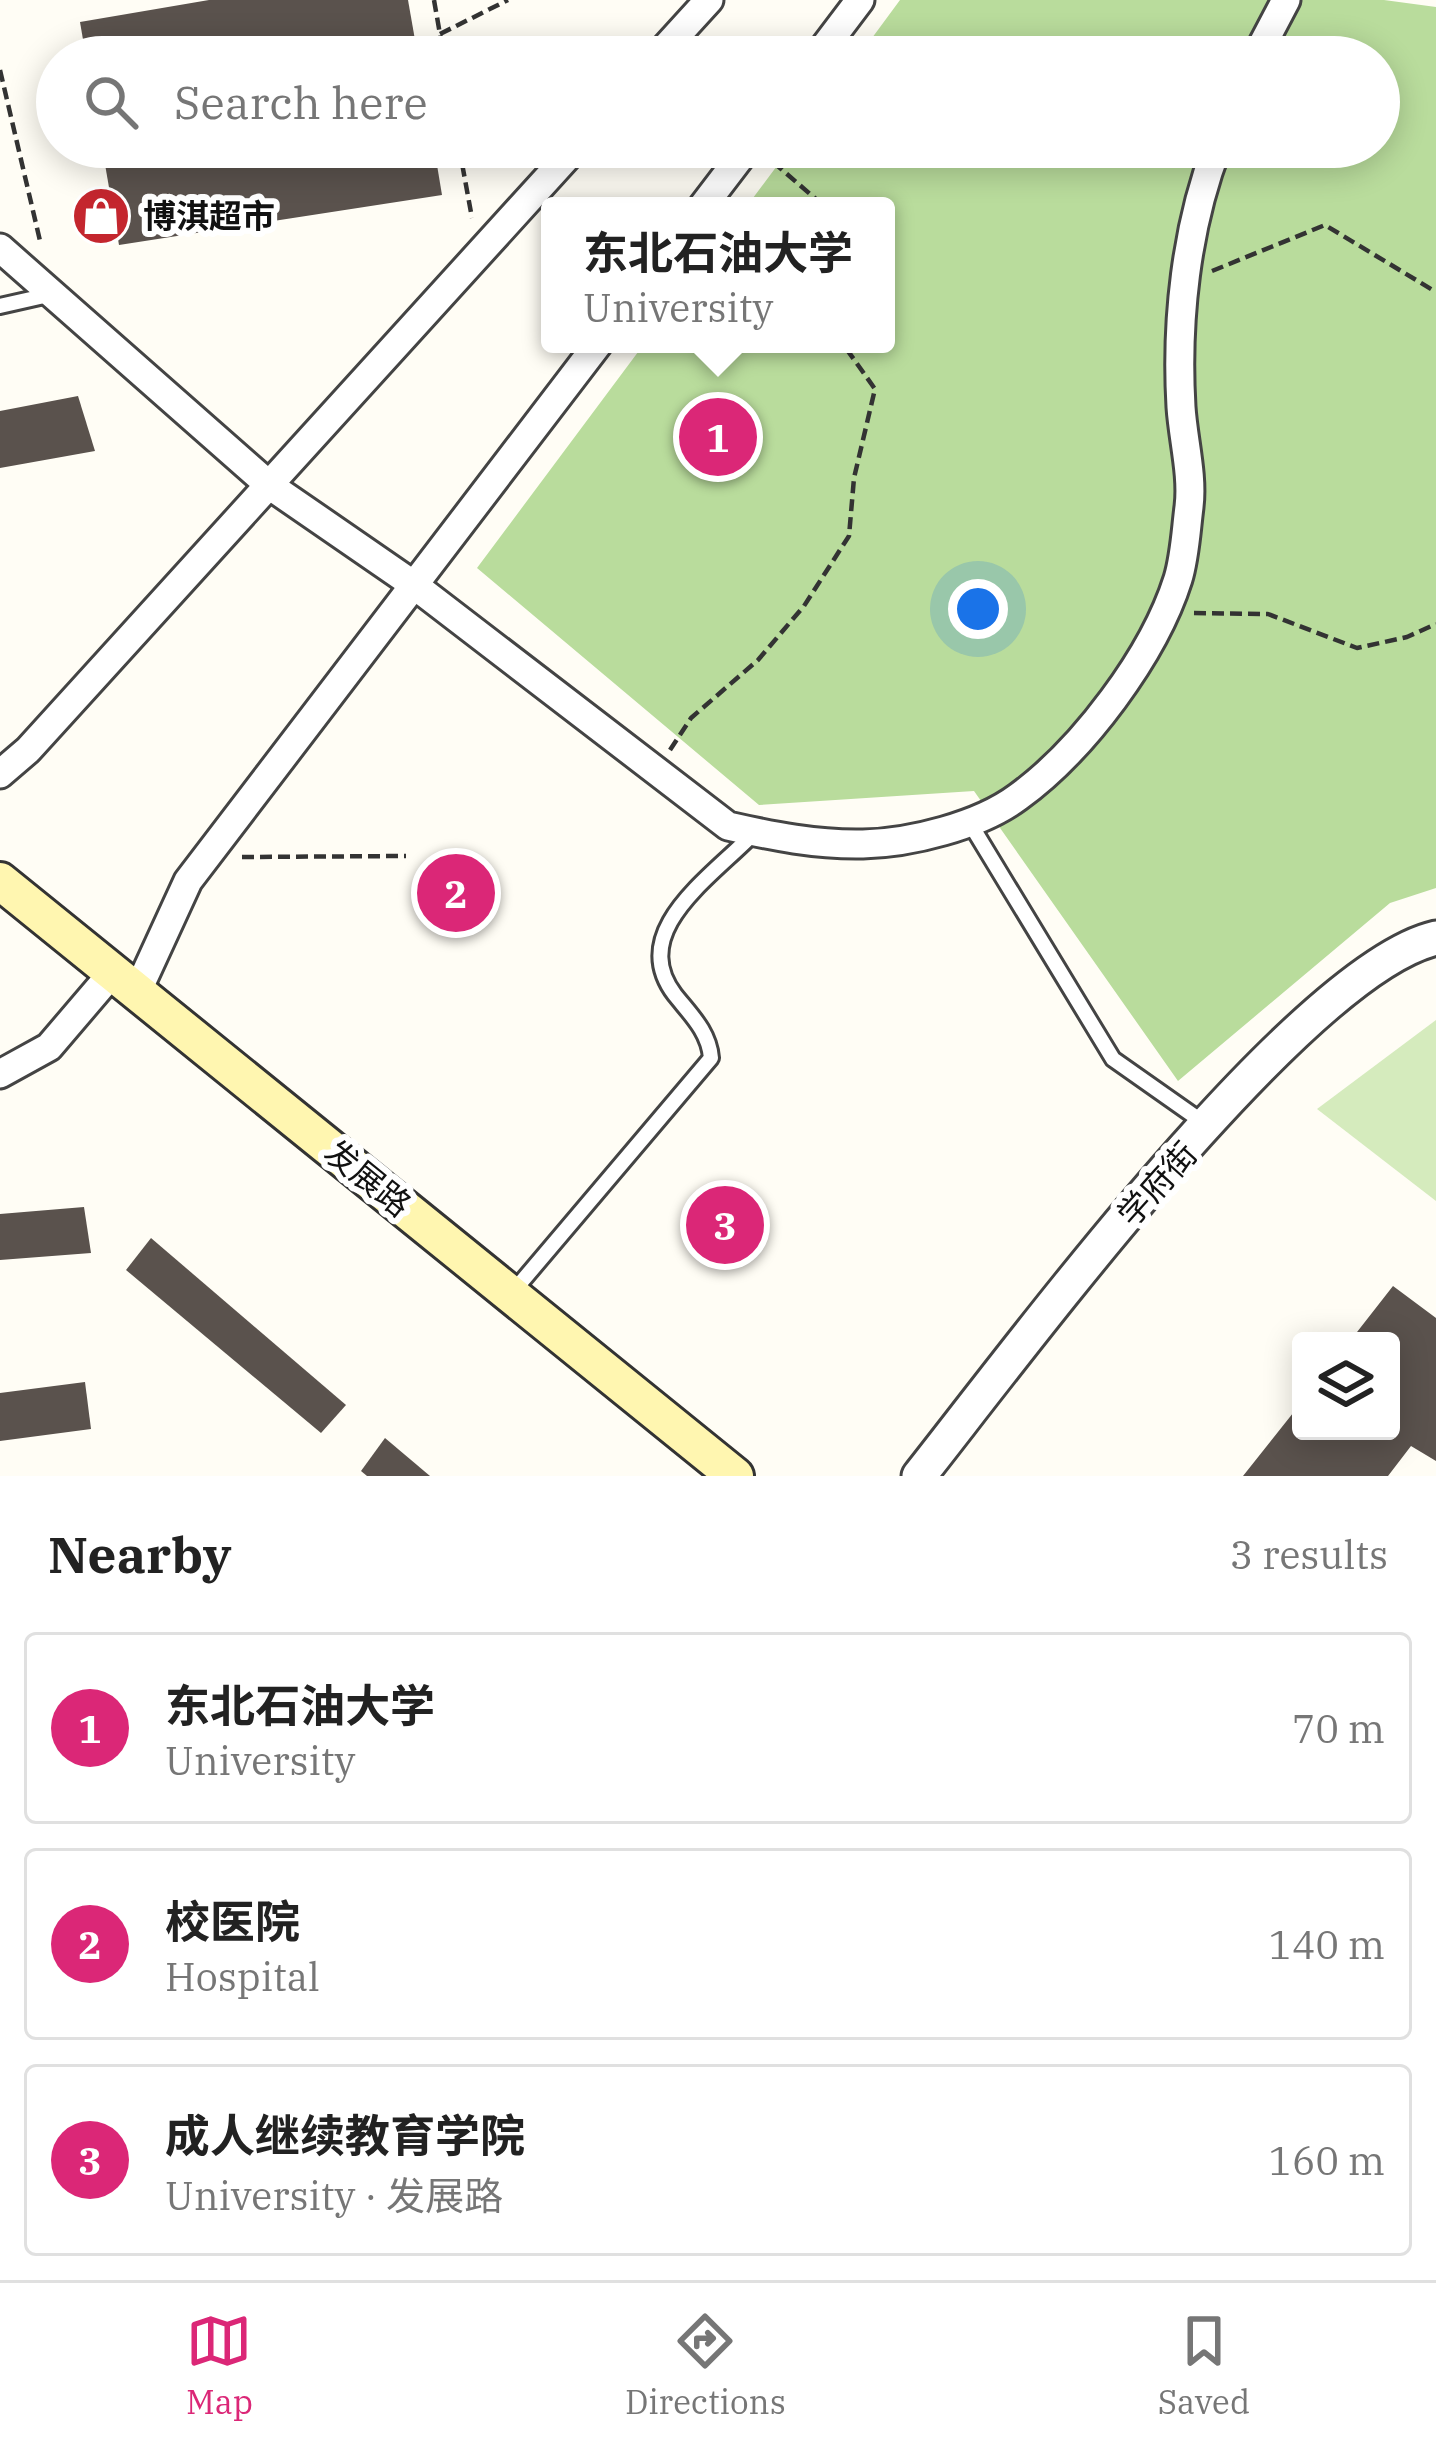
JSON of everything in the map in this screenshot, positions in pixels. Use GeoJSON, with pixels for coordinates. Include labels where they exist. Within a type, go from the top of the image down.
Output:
{"type":"FeatureCollection","features":[{"type":"Feature","properties":{"kind":"main road","name":"发展路"},"geometry":{"type":"LineString","coordinates":[[0,881],[735,1476]]}},
{"type":"Feature","properties":{"kind":"street"},"geometry":{"type":"LineString","coordinates":[[677,36],[709,0]]}},
{"type":"Feature","properties":{"kind":"street"},"geometry":{"type":"LineString","coordinates":[[833,36],[860,0]]}},
{"type":"Feature","properties":{"kind":"street"},"geometry":{"type":"LineString","coordinates":[[1267,36],[1286,0]]}},
{"type":"Feature","properties":{"kind":"street"},"geometry":{"type":"LineString","coordinates":[[0,774],[557,168]]}},
{"type":"Feature","properties":{"kind":"street"},"geometry":{"type":"LineString","coordinates":[[713,197],[745,168]]}},
{"type":"Feature","properties":{"kind":"street"},"geometry":{"type":"LineString","coordinates":[[0,248],[268,485],[414,585],[728,826],[865,844],[945,830],[1017,798],[1098,717],[1147,649],[1178,578],[1190,499],[1181,403],[1185,282],[1209,168]]}},
{"type":"Feature","properties":{"kind":"street"},"geometry":{"type":"LineString","coordinates":[[0,1074],[49,1047],[125,982],[188,881],[591,353]]}},
{"type":"Feature","properties":{"kind":"street","name":"学府街"},"geometry":{"type":"LineString","coordinates":[[919,1476],[1120,1225],[1300,1027],[1410,944],[1436,938]]}},
{"type":"Feature","properties":{"kind":"lane"},"geometry":{"type":"LineString","coordinates":[[0,306],[53,294]]}},
{"type":"Feature","properties":{"kind":"lane"},"geometry":{"type":"LineString","coordinates":[[968,820],[1113,1059],[1209,1127]]}},
{"type":"Feature","properties":{"kind":"lane"},"geometry":{"type":"LineString","coordinates":[[511,1295],[711,1058],[710,1041],[663,980],[656,959],[664,926],[755,832]]}},
{"type":"Feature","properties":{"kind":"path"},"geometry":{"type":"LineString","coordinates":[[434,0],[440,34],[508,0]]}},
{"type":"Feature","properties":{"kind":"path"},"geometry":{"type":"LineString","coordinates":[[0,70],[53,294]]}},
{"type":"Feature","properties":{"kind":"path"},"geometry":{"type":"LineString","coordinates":[[463,168],[478,254]]}},
{"type":"Feature","properties":{"kind":"path"},"geometry":{"type":"LineString","coordinates":[[777,168],[813,197]]}},
{"type":"Feature","properties":{"kind":"path"},"geometry":{"type":"LineString","coordinates":[[1185,282],[1325,225],[1436,292]]}},
{"type":"Feature","properties":{"kind":"path"},"geometry":{"type":"LineString","coordinates":[[656,771],[692,718],[758,660],[804,606],[849,536],[854,478],[875,389],[850,353]]}},
{"type":"Feature","properties":{"kind":"path"},"geometry":{"type":"LineString","coordinates":[[1213,611],[1268,614],[1357,648],[1406,638],[1436,624]]}},
{"type":"Feature","properties":{"kind":"path"},"geometry":{"type":"LineString","coordinates":[[206,857],[406,856]]}},
{"type":"Feature","properties":{"kind":"green space"},"geometry":{"type":"Polygon","coordinates":[[[900,0],[1384,0],[1436,7],[1436,888],[1390,903],[1178,1081],[974,791],[759,805],[477,568],[637,353],[895,353],[895,197],[754,197],[775,168],[1400,168],[1400,36],[873,36],[900,0]]]}},
{"type":"Feature","properties":{"kind":"green space"},"geometry":{"type":"Polygon","coordinates":[[[1436,1020],[1436,1201],[1317,1109],[1436,1020]]]}},
{"type":"Feature","properties":{"kind":"building"},"geometry":{"type":"Polygon","coordinates":[[[209,0],[408,0],[414,36],[82,36],[80,22],[209,0]]]}},
{"type":"Feature","properties":{"kind":"building"},"geometry":{"type":"Polygon","coordinates":[[[106,168],[438,168],[442,195],[119,245],[106,168]]]}},
{"type":"Feature","properties":{"kind":"building"},"geometry":{"type":"Polygon","coordinates":[[[78,396],[95,451],[0,468],[0,411],[78,396]]]}},
{"type":"Feature","properties":{"kind":"building"},"geometry":{"type":"Polygon","coordinates":[[[84,1207],[91,1253],[0,1260],[0,1214],[84,1207]]]}},
{"type":"Feature","properties":{"kind":"building"},"geometry":{"type":"Polygon","coordinates":[[[151,1238],[346,1405],[321,1433],[126,1270],[151,1238]]]}},
{"type":"Feature","properties":{"kind":"building"},"geometry":{"type":"Polygon","coordinates":[[[1393,1286],[1436,1318],[1436,1461],[1411,1446],[1388,1476],[1243,1476],[1292,1414],[1292,1440],[1400,1440],[1400,1332],[1357,1332],[1393,1286]]]}},
{"type":"Feature","properties":{"kind":"building"},"geometry":{"type":"Polygon","coordinates":[[[85,1382],[91,1429],[0,1441],[0,1393],[85,1382]]]}},
{"type":"Feature","properties":{"kind":"building"},"geometry":{"type":"Polygon","coordinates":[[[385,1438],[430,1476],[367,1476],[361,1471],[385,1438]]]}},
{"type":"Feature","properties":{"kind":"place","name":"博淇超市"},"geometry":{"type":"Point","coordinates":[101,216]}},
{"type":"Feature","properties":{"kind":"place","name":"东北石油大学"},"geometry":{"type":"Point","coordinates":[718,437]}},
{"type":"Feature","properties":{"kind":"place","name":"校医院"},"geometry":{"type":"Point","coordinates":[456,893]}},
{"type":"Feature","properties":{"kind":"place","name":"成人继续教育学院"},"geometry":{"type":"Point","coordinates":[725,1225]}}]}
